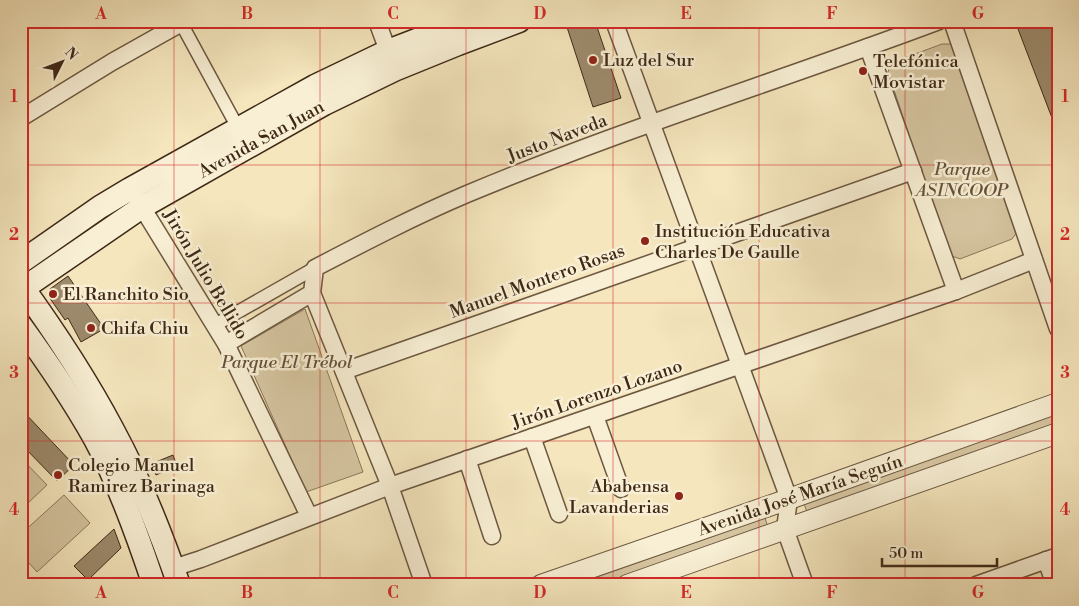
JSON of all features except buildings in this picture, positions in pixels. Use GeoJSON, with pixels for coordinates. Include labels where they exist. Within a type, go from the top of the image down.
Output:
{"type":"FeatureCollection","features":[{"type":"Feature","properties":{"kind":"main road","name":"Avenida San Juan"},"geometry":{"type":"LineString","coordinates":[[22,288],[136,198],[238,128],[315,86],[388,51],[466,21]]}},
{"type":"Feature","properties":{"kind":"main road","name":"Avenida San Juan"},"geometry":{"type":"LineString","coordinates":[[21,262],[100,207],[136,198],[394,70],[519,21]]}},
{"type":"Feature","properties":{"kind":"main road"},"geometry":{"type":"LineString","coordinates":[[22,288],[73,360],[114,431],[176,576]]}},
{"type":"Feature","properties":{"kind":"main road"},"geometry":{"type":"LineString","coordinates":[[21,326],[55,372],[95,440],[124,503],[154,585]]}},
{"type":"Feature","properties":{"kind":"street"},"geometry":{"type":"LineString","coordinates":[[377,21],[388,51]]}},
{"type":"Feature","properties":{"kind":"street"},"geometry":{"type":"LineString","coordinates":[[614,21],[789,500],[785,529],[805,585]]}},
{"type":"Feature","properties":{"kind":"street","name":"Justo Naveda"},"geometry":{"type":"LineString","coordinates":[[315,268],[391,229],[467,194],[652,122],[939,21]]}},
{"type":"Feature","properties":{"kind":"street"},"geometry":{"type":"LineString","coordinates":[[952,21],[1058,329]]}},
{"type":"Feature","properties":{"kind":"street"},"geometry":{"type":"LineString","coordinates":[[21,118],[112,62],[183,22],[238,128]]}},
{"type":"Feature","properties":{"kind":"street"},"geometry":{"type":"LineString","coordinates":[[868,47],[956,291]]}},
{"type":"Feature","properties":{"kind":"street","name":"Manuel Montero Rosas"},"geometry":{"type":"LineString","coordinates":[[344,371],[913,171]]}},
{"type":"Feature","properties":{"kind":"street","name":"Jirón Julio Bellido"},"geometry":{"type":"LineString","coordinates":[[136,198],[226,344],[309,516]]}},
{"type":"Feature","properties":{"kind":"street","name":"Jirón Lorenzo Lozano"},"geometry":{"type":"LineString","coordinates":[[176,576],[201,559],[390,486],[956,291],[1034,260]]}},
{"type":"Feature","properties":{"kind":"street"},"geometry":{"type":"LineString","coordinates":[[315,268],[312,293],[390,486],[424,585]]}},
{"type":"Feature","properties":{"kind":"street"},"geometry":{"type":"LineString","coordinates":[[216,326],[315,268]]}},
{"type":"Feature","properties":{"kind":"street"},"geometry":{"type":"LineString","coordinates":[[226,344],[312,293]]}},
{"type":"Feature","properties":{"kind":"street","name":"Avenida José María Seguín"},"geometry":{"type":"LineString","coordinates":[[541,585],[789,500],[1058,403]]}},
{"type":"Feature","properties":{"kind":"street"},"geometry":{"type":"LineString","coordinates":[[595,416],[621,489]]}},
{"type":"Feature","properties":{"kind":"street","name":"Avenida José María Seguín"},"geometry":{"type":"LineString","coordinates":[[627,585],[1058,433]]}},
{"type":"Feature","properties":{"kind":"street"},"geometry":{"type":"LineString","coordinates":[[532,437],[559,514]]}},
{"type":"Feature","properties":{"kind":"street"},"geometry":{"type":"LineString","coordinates":[[467,459],[492,536]]}},
{"type":"Feature","properties":{"kind":"street"},"geometry":{"type":"LineString","coordinates":[[976,585],[1052,558],[1056,585]]}},
{"type":"Feature","properties":{"kind":"green space","name":"Parque ASINCOOP"},"geometry":{"type":"Polygon","coordinates":[[[942,44],[953,46],[1017,232],[1012,239],[960,259],[952,256],[947,248],[888,72],[891,63],[942,44]]]}},
{"type":"Feature","properties":{"kind":"green space","name":"Parque El Trébol"},"geometry":{"type":"Polygon","coordinates":[[[305,309],[363,472],[306,492],[241,346],[305,309]]]}},
{"type":"Feature","properties":{"kind":"green space"},"geometry":{"type":"Polygon","coordinates":[[[1058,413],[1058,425],[807,512],[803,501],[1058,413]]]}},
{"type":"Feature","properties":{"kind":"green space"},"geometry":{"type":"Polygon","coordinates":[[[21,458],[47,485],[28,503],[21,497],[21,458]]]}},
{"type":"Feature","properties":{"kind":"green space"},"geometry":{"type":"Polygon","coordinates":[[[64,495],[90,523],[37,572],[21,554],[21,534],[64,495]]]}},
{"type":"Feature","properties":{"kind":"green space"},"geometry":{"type":"Polygon","coordinates":[[[765,518],[769,530],[610,585],[574,585],[765,518]]]}},
{"type":"Feature","properties":{"kind":"place","name":"Luz del Sur"},"geometry":{"type":"Point","coordinates":[593,60]}},
{"type":"Feature","properties":{"kind":"place","name":"Telefónica Movistar"},"geometry":{"type":"Point","coordinates":[863,71]}},
{"type":"Feature","properties":{"kind":"place","name":"Institución Educativa Charles De Gaulle"},"geometry":{"type":"Point","coordinates":[645,241]}},
{"type":"Feature","properties":{"kind":"place","name":"El Ranchito Sio"},"geometry":{"type":"Point","coordinates":[53,294]}},
{"type":"Feature","properties":{"kind":"place","name":"Chifa Chiu"},"geometry":{"type":"Point","coordinates":[91,328]}},
{"type":"Feature","properties":{"kind":"place","name":"Colegio Manuel Ramirez Barinaga"},"geometry":{"type":"Point","coordinates":[58,475]}},
{"type":"Feature","properties":{"kind":"place","name":"Ababensa Lavanderias"},"geometry":{"type":"Point","coordinates":[679,496]}}]}
